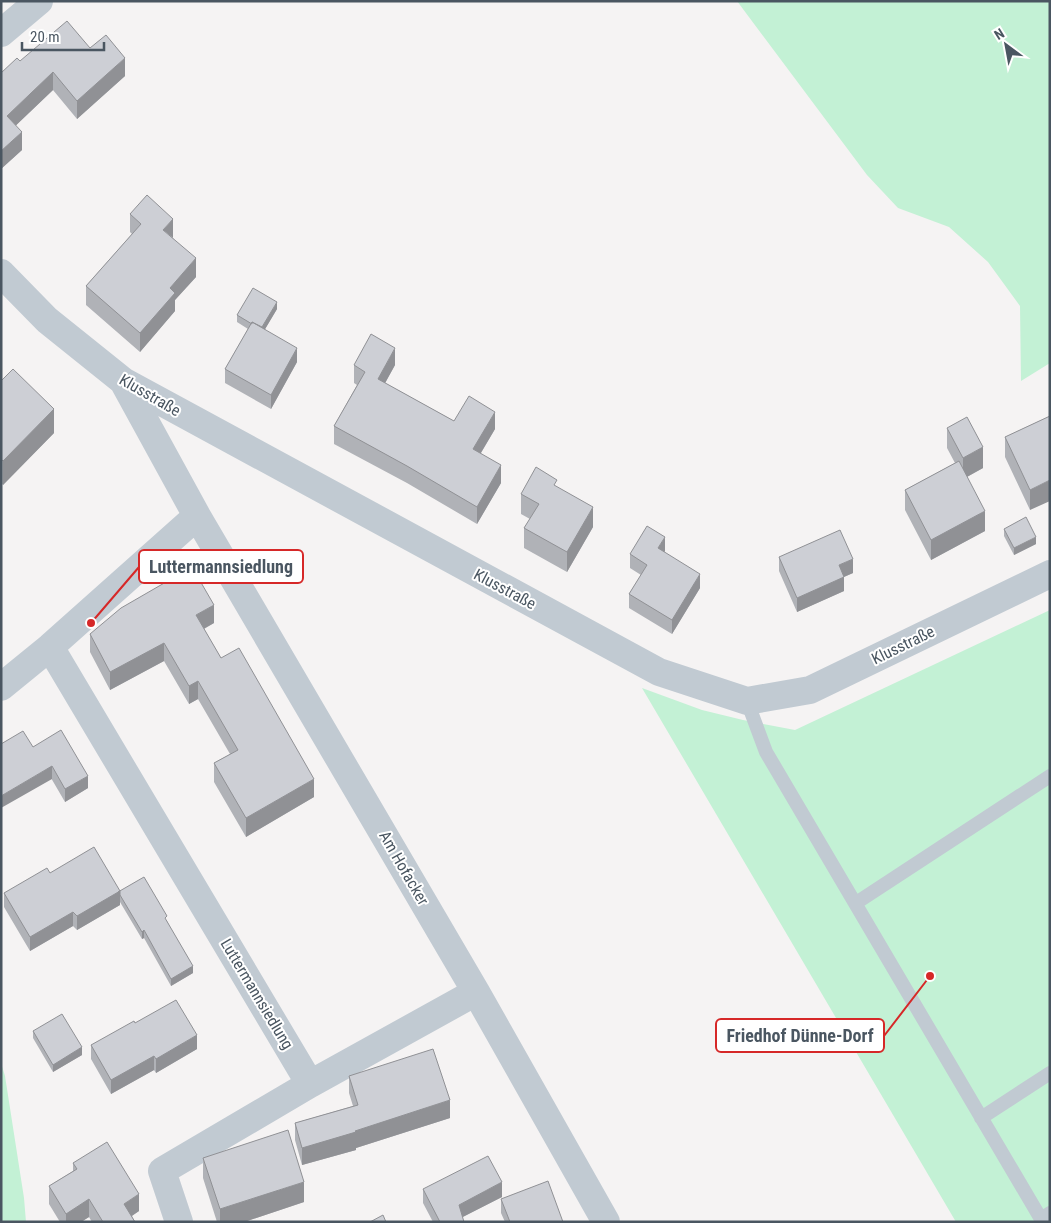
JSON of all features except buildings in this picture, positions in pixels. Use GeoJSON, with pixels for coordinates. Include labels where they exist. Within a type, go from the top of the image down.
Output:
{"type":"FeatureCollection","features":[{"type":"Feature","properties":{"kind":"street"},"geometry":{"type":"LineString","coordinates":[[1,33],[39,1]]}},
{"type":"Feature","properties":{"kind":"street","name":"Klusstraße"},"geometry":{"type":"LineString","coordinates":[[1,273],[47,320],[123,381],[659,672],[747,701],[810,690],[1050,574]]}},
{"type":"Feature","properties":{"kind":"street","name":"Am Hofacker"},"geometry":{"type":"LineString","coordinates":[[123,381],[197,516],[476,992],[606,1222]]}},
{"type":"Feature","properties":{"kind":"street"},"geometry":{"type":"LineString","coordinates":[[1,687],[50,647],[197,516]]}},
{"type":"Feature","properties":{"kind":"street","name":"Luttermannsiedlung"},"geometry":{"type":"LineString","coordinates":[[50,647],[310,1084]]}},
{"type":"Feature","properties":{"kind":"street"},"geometry":{"type":"LineString","coordinates":[[180,1222],[162,1172],[310,1084],[476,992]]}},
{"type":"Feature","properties":{"kind":"lane"},"geometry":{"type":"LineString","coordinates":[[747,701],[766,752],[981,1118],[1041,1219],[1050,1213]]}},
{"type":"Feature","properties":{"kind":"lane"},"geometry":{"type":"LineString","coordinates":[[856,903],[1050,776]]}},
{"type":"Feature","properties":{"kind":"lane"},"geometry":{"type":"LineString","coordinates":[[981,1118],[1050,1073]]}},
{"type":"Feature","properties":{"kind":"green space"},"geometry":{"type":"Polygon","coordinates":[[[737,1],[1050,1],[1050,363],[1021,381],[1020,306],[988,262],[949,227],[898,208],[867,175],[737,1]]]}},
{"type":"Feature","properties":{"kind":"green space"},"geometry":{"type":"Polygon","coordinates":[[[1050,610],[1050,1222],[956,1222],[642,688],[702,710],[795,730],[1050,610]]]}},
{"type":"Feature","properties":{"kind":"green space"},"geometry":{"type":"Polygon","coordinates":[[[1,1063],[5,1076],[26,1222],[1,1222],[1,1063]]]}},
{"type":"Feature","properties":{"kind":"place","name":"Luttermannsiedlung"},"geometry":{"type":"Point","coordinates":[91,623]}},
{"type":"Feature","properties":{"kind":"place","name":"Friedhof Dünne-Dorf"},"geometry":{"type":"Point","coordinates":[930,976]}}]}
